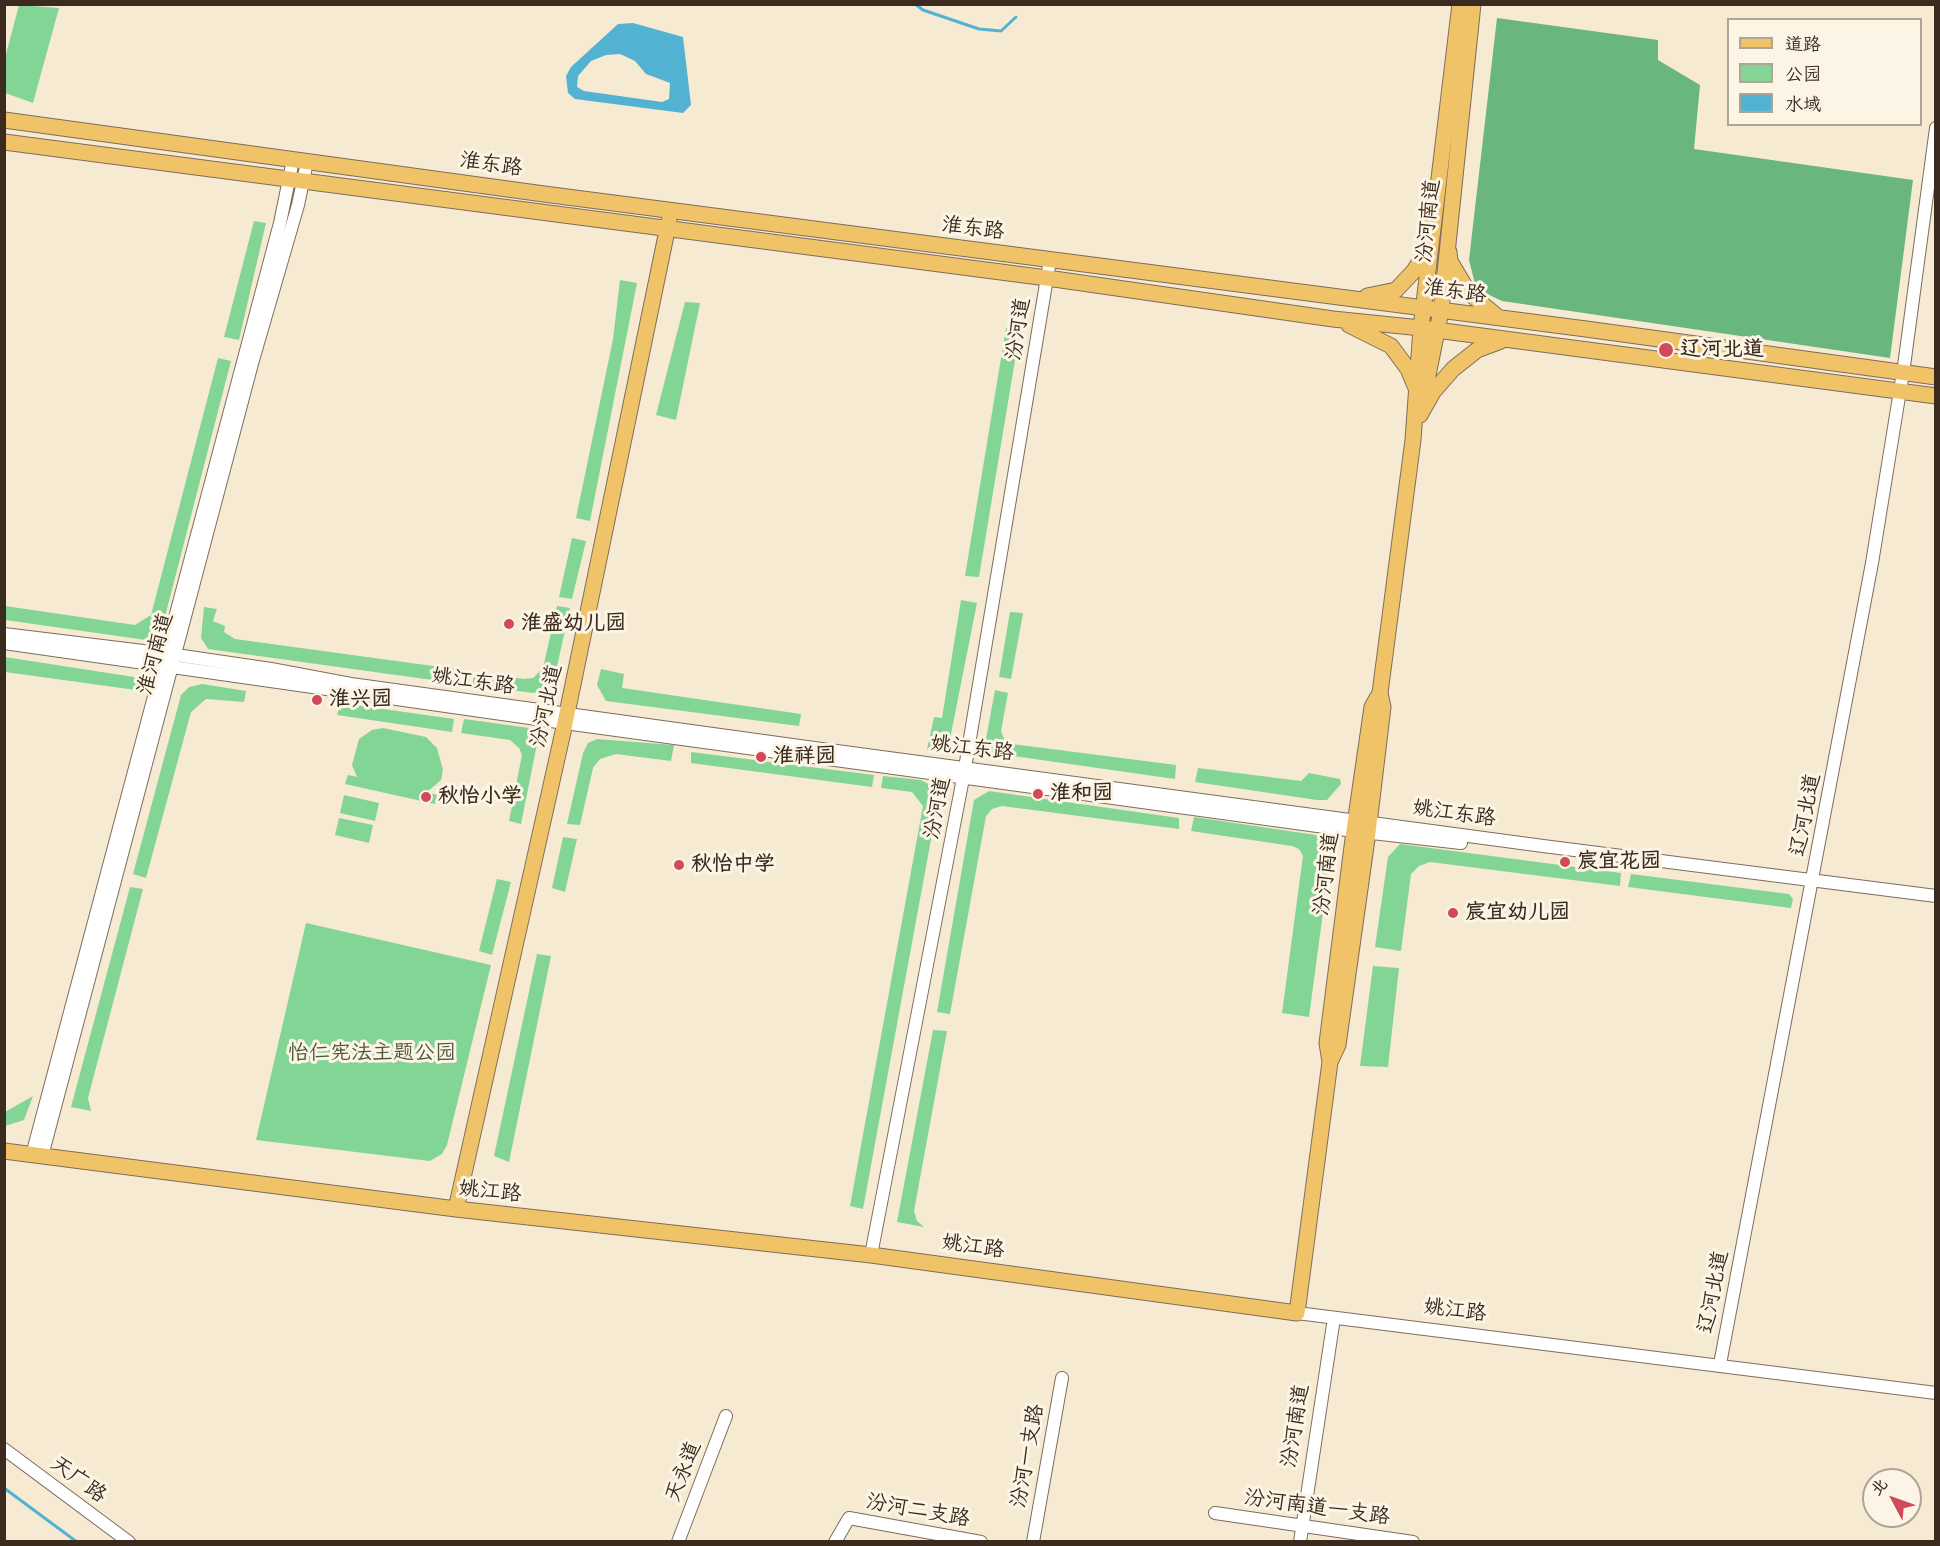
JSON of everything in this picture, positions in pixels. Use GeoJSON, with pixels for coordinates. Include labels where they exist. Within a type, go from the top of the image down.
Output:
{"type":"FeatureCollection","features":[{"type":"Feature","properties":{"kind":"main road","name":"汾河南道"},"geometry":{"type":"LineString","coordinates":[[1297,1313],[1330,1062],[1327,1043],[1361,826],[1372,707],[1380,693],[1413,440],[1421,328],[1460,4]]}},
{"type":"Feature","properties":{"kind":"main road","name":"汾河南道"},"geometry":{"type":"LineString","coordinates":[[1413,440],[1441,311],[1473,4]]}},
{"type":"Feature","properties":{"kind":"main road","name":"淮东路"},"geometry":{"type":"LineString","coordinates":[[4,120],[1050,260],[1500,319],[1586,328],[1935,377]]}},
{"type":"Feature","properties":{"kind":"main road","name":"淮东路"},"geometry":{"type":"LineString","coordinates":[[4,142],[1047,278],[1332,319],[1438,330],[1935,396]]}},
{"type":"Feature","properties":{"kind":"main road","name":"汾河北道"},"geometry":{"type":"LineString","coordinates":[[456,1209],[566,719],[671,210]]}},
{"type":"Feature","properties":{"kind":"main road"},"geometry":{"type":"LineString","coordinates":[[1348,298],[1375,296],[1396,290],[1414,271],[1431,242]]}},
{"type":"Feature","properties":{"kind":"main road"},"geometry":{"type":"LineString","coordinates":[[1448,243],[1450,261],[1469,293],[1500,319]]}},
{"type":"Feature","properties":{"kind":"main road"},"geometry":{"type":"LineString","coordinates":[[1332,319],[1362,330],[1391,346],[1408,369],[1417,394]]}},
{"type":"Feature","properties":{"kind":"main road"},"geometry":{"type":"LineString","coordinates":[[1420,416],[1433,392],[1453,369],[1477,350],[1503,340]]}},
{"type":"Feature","properties":{"kind":"main road","name":"姚江路"},"geometry":{"type":"LineString","coordinates":[[4,1151],[456,1209],[872,1255],[1297,1313]]}},
{"type":"Feature","properties":{"kind":"street","name":"辽河北道"},"geometry":{"type":"LineString","coordinates":[[1720,1364],[1872,563],[1903,373],[1935,128]]}},
{"type":"Feature","properties":{"kind":"street","name":"淮河南道"},"geometry":{"type":"LineString","coordinates":[[37,1156],[297,181],[300,161]]}},
{"type":"Feature","properties":{"kind":"street","name":"汾河道"},"geometry":{"type":"LineString","coordinates":[[872,1255],[964,772],[1050,260]]}},
{"type":"Feature","properties":{"kind":"street","name":"姚江东路"},"geometry":{"type":"LineString","coordinates":[[4,634],[566,719],[1361,826],[1711,871],[1935,896]]}},
{"type":"Feature","properties":{"kind":"street","name":"姚江东路"},"geometry":{"type":"LineString","coordinates":[[4,643],[169,660]]}},
{"type":"Feature","properties":{"kind":"street","name":"姚江东路"},"geometry":{"type":"LineString","coordinates":[[1813,883],[1935,903]]}},
{"type":"Feature","properties":{"kind":"street","name":"姚江路"},"geometry":{"type":"LineString","coordinates":[[1297,1313],[1720,1364],[1935,1393]]}},
{"type":"Feature","properties":{"kind":"street","name":"汾河南道"},"geometry":{"type":"LineString","coordinates":[[1300,1542],[1334,1318]]}},
{"type":"Feature","properties":{"kind":"street","name":"汾河一支路"},"geometry":{"type":"LineString","coordinates":[[1033,1542],[1062,1378]]}},
{"type":"Feature","properties":{"kind":"street","name":"天永道"},"geometry":{"type":"LineString","coordinates":[[678,1542],[726,1416]]}},
{"type":"Feature","properties":{"kind":"street","name":"天广路"},"geometry":{"type":"LineString","coordinates":[[4,1449],[129,1542]]}},
{"type":"Feature","properties":{"kind":"street","name":"汾河南道一支路"},"geometry":{"type":"LineString","coordinates":[[1215,1513],[1413,1542]]}},
{"type":"Feature","properties":{"kind":"street","name":"汾河二支路"},"geometry":{"type":"LineString","coordinates":[[835,1542],[849,1518],[981,1542]]}},
{"type":"Feature","properties":{"kind":"green space"},"geometry":{"type":"Polygon","coordinates":[[[19,5],[59,8],[33,103],[5,93],[5,58],[19,5]]]}},
{"type":"Feature","properties":{"kind":"green space"},"geometry":{"type":"Polygon","coordinates":[[[1497,18],[1658,40],[1658,60],[1700,85],[1694,149],[1913,180],[1890,358],[1502,301],[1483,292],[1475,284],[1469,260],[1497,18]]]}},
{"type":"Feature","properties":{"kind":"green space"},"geometry":{"type":"Polygon","coordinates":[[[254,221],[266,223],[239,340],[224,337],[254,221]]]}},
{"type":"Feature","properties":{"kind":"green space"},"geometry":{"type":"Polygon","coordinates":[[[620,280],[637,283],[590,521],[576,518],[613,339],[620,280]]]}},
{"type":"Feature","properties":{"kind":"green space"},"geometry":{"type":"Polygon","coordinates":[[[685,302],[700,303],[676,420],[656,415],[685,302]]]}},
{"type":"Feature","properties":{"kind":"green space"},"geometry":{"type":"Polygon","coordinates":[[[1006,328],[1020,330],[979,577],[965,576],[1006,328]]]}},
{"type":"Feature","properties":{"kind":"green space"},"geometry":{"type":"Polygon","coordinates":[[[218,358],[231,361],[161,632],[157,637],[146,640],[5,620],[5,606],[135,625],[151,615],[218,358]]]}},
{"type":"Feature","properties":{"kind":"green space"},"geometry":{"type":"Polygon","coordinates":[[[572,538],[586,541],[572,599],[559,597],[572,538]]]}},
{"type":"Feature","properties":{"kind":"green space"},"geometry":{"type":"Polygon","coordinates":[[[961,600],[977,603],[949,744],[945,751],[927,750],[934,717],[942,718],[961,600]]]}},
{"type":"Feature","properties":{"kind":"green space"},"geometry":{"type":"Polygon","coordinates":[[[557,606],[570,608],[554,680],[548,687],[542,692],[533,693],[472,685],[475,672],[524,679],[533,678],[543,668],[557,606]]]}},
{"type":"Feature","properties":{"kind":"green space"},"geometry":{"type":"Polygon","coordinates":[[[204,607],[217,609],[213,621],[225,626],[224,632],[235,639],[455,669],[454,683],[208,649],[201,638],[204,607]]]}},
{"type":"Feature","properties":{"kind":"green space"},"geometry":{"type":"Polygon","coordinates":[[[1010,612],[1023,613],[1011,679],[999,677],[1010,612]]]}},
{"type":"Feature","properties":{"kind":"green space"},"geometry":{"type":"Polygon","coordinates":[[[5,657],[134,677],[143,691],[5,672],[5,657]]]}},
{"type":"Feature","properties":{"kind":"green space"},"geometry":{"type":"Polygon","coordinates":[[[601,669],[624,674],[622,688],[801,714],[799,726],[606,701],[597,685],[601,669]]]}},
{"type":"Feature","properties":{"kind":"green space"},"geometry":{"type":"Polygon","coordinates":[[[202,684],[246,691],[244,702],[206,699],[191,712],[146,878],[133,874],[181,695],[189,687],[202,684]]]}},
{"type":"Feature","properties":{"kind":"green space"},"geometry":{"type":"Polygon","coordinates":[[[995,690],[1008,693],[1001,731],[1004,739],[1012,744],[1176,765],[1175,779],[992,753],[986,749],[986,739],[995,690]]]}},
{"type":"Feature","properties":{"kind":"green space"},"geometry":{"type":"Polygon","coordinates":[[[341,703],[454,719],[452,732],[337,715],[341,703]]]}},
{"type":"Feature","properties":{"kind":"green space"},"geometry":{"type":"Polygon","coordinates":[[[464,719],[529,728],[538,739],[521,824],[509,821],[522,755],[519,748],[510,740],[461,733],[464,719]]]}},
{"type":"Feature","properties":{"kind":"green space"},"geometry":{"type":"Polygon","coordinates":[[[383,728],[426,737],[437,748],[443,770],[441,780],[427,792],[437,795],[435,804],[345,784],[348,775],[357,777],[352,765],[359,739],[372,730],[383,728]]]}},
{"type":"Feature","properties":{"kind":"green space"},"geometry":{"type":"Polygon","coordinates":[[[597,739],[674,745],[671,761],[616,754],[600,759],[593,768],[580,825],[567,824],[583,753],[588,743],[597,739]]]}},
{"type":"Feature","properties":{"kind":"green space"},"geometry":{"type":"Polygon","coordinates":[[[691,752],[874,775],[872,787],[691,763],[691,752]]]}},
{"type":"Feature","properties":{"kind":"green space"},"geometry":{"type":"Polygon","coordinates":[[[1198,768],[1301,781],[1309,773],[1340,779],[1341,784],[1327,800],[1317,800],[1195,782],[1198,768]]]}},
{"type":"Feature","properties":{"kind":"green space"},"geometry":{"type":"Polygon","coordinates":[[[883,776],[921,780],[932,786],[939,796],[863,1209],[850,1206],[923,806],[912,792],[881,788],[883,776]]]}},
{"type":"Feature","properties":{"kind":"green space"},"geometry":{"type":"Polygon","coordinates":[[[989,791],[1179,818],[1179,829],[1002,806],[992,809],[986,816],[950,1014],[937,1012],[974,800],[989,791]]]}},
{"type":"Feature","properties":{"kind":"green space"},"geometry":{"type":"Polygon","coordinates":[[[344,795],[379,803],[375,821],[340,813],[344,795]]]}},
{"type":"Feature","properties":{"kind":"green space"},"geometry":{"type":"Polygon","coordinates":[[[1194,817],[1316,835],[1329,846],[1331,853],[1309,1017],[1282,1013],[1303,856],[1299,849],[1292,846],[1191,831],[1194,817]]]}},
{"type":"Feature","properties":{"kind":"green space"},"geometry":{"type":"Polygon","coordinates":[[[339,818],[373,825],[369,843],[335,835],[339,818]]]}},
{"type":"Feature","properties":{"kind":"green space"},"geometry":{"type":"Polygon","coordinates":[[[563,837],[577,839],[565,892],[552,888],[563,837]]]}},
{"type":"Feature","properties":{"kind":"green space"},"geometry":{"type":"Polygon","coordinates":[[[1400,844],[1621,873],[1620,886],[1430,862],[1419,866],[1411,874],[1401,951],[1375,947],[1388,857],[1400,844]]]}},
{"type":"Feature","properties":{"kind":"green space"},"geometry":{"type":"Polygon","coordinates":[[[1631,874],[1789,894],[1793,899],[1791,908],[1628,887],[1631,874]]]}},
{"type":"Feature","properties":{"kind":"green space"},"geometry":{"type":"Polygon","coordinates":[[[497,879],[511,882],[492,955],[479,951],[497,879]]]}},
{"type":"Feature","properties":{"kind":"green space"},"geometry":{"type":"Polygon","coordinates":[[[130,887],[143,889],[88,1098],[91,1111],[71,1107],[130,887]]]}},
{"type":"Feature","properties":{"kind":"green space","name":"怡仁宪法主题公园"},"geometry":{"type":"Polygon","coordinates":[[[306,923],[491,965],[447,1145],[442,1154],[430,1161],[256,1140],[306,923]]]}},
{"type":"Feature","properties":{"kind":"green space"},"geometry":{"type":"Polygon","coordinates":[[[537,954],[551,956],[509,1162],[494,1156],[537,954]]]}},
{"type":"Feature","properties":{"kind":"green space"},"geometry":{"type":"Polygon","coordinates":[[[1373,966],[1399,968],[1388,1067],[1360,1066],[1373,966]]]}},
{"type":"Feature","properties":{"kind":"green space"},"geometry":{"type":"Polygon","coordinates":[[[933,1030],[947,1031],[914,1211],[917,1221],[924,1227],[897,1222],[933,1030]]]}},
{"type":"Feature","properties":{"kind":"green space"},"geometry":{"type":"Polygon","coordinates":[[[33,1096],[24,1120],[5,1126],[5,1112],[33,1096]]]}},
{"type":"Feature","properties":{"kind":"water"},"geometry":{"type":"Polygon","coordinates":[[[633,23],[683,37],[691,105],[683,113],[575,99],[568,93],[566,76],[571,67],[618,24],[633,23]],[[620,54],[606,55],[591,61],[578,76],[577,87],[584,91],[662,102],[669,99],[670,83],[646,74],[635,61],[620,54]]]}},
{"type":"Feature","properties":{"kind":"waterway"},"geometry":{"type":"LineString","coordinates":[[915,4],[923,10],[979,29],[1001,31],[1016,17]]}},
{"type":"Feature","properties":{"kind":"waterway"},"geometry":{"type":"LineString","coordinates":[[4,1488],[77,1542]]}},
{"type":"Feature","properties":{"kind":"place","name":"辽河北道"},"geometry":{"type":"Point","coordinates":[1666,350]}},
{"type":"Feature","properties":{"kind":"place","name":"淮盛幼儿园"},"geometry":{"type":"Point","coordinates":[509,624]}},
{"type":"Feature","properties":{"kind":"place","name":"淮兴园"},"geometry":{"type":"Point","coordinates":[317,700]}},
{"type":"Feature","properties":{"kind":"place","name":"淮祥园"},"geometry":{"type":"Point","coordinates":[761,757]}},
{"type":"Feature","properties":{"kind":"place","name":"淮和园"},"geometry":{"type":"Point","coordinates":[1038,794]}},
{"type":"Feature","properties":{"kind":"place","name":"秋怡小学"},"geometry":{"type":"Point","coordinates":[426,797]}},
{"type":"Feature","properties":{"kind":"place","name":"宸宜花园"},"geometry":{"type":"Point","coordinates":[1565,862]}},
{"type":"Feature","properties":{"kind":"place","name":"秋怡中学"},"geometry":{"type":"Point","coordinates":[679,865]}},
{"type":"Feature","properties":{"kind":"place","name":"宸宜幼儿园"},"geometry":{"type":"Point","coordinates":[1453,913]}}]}
